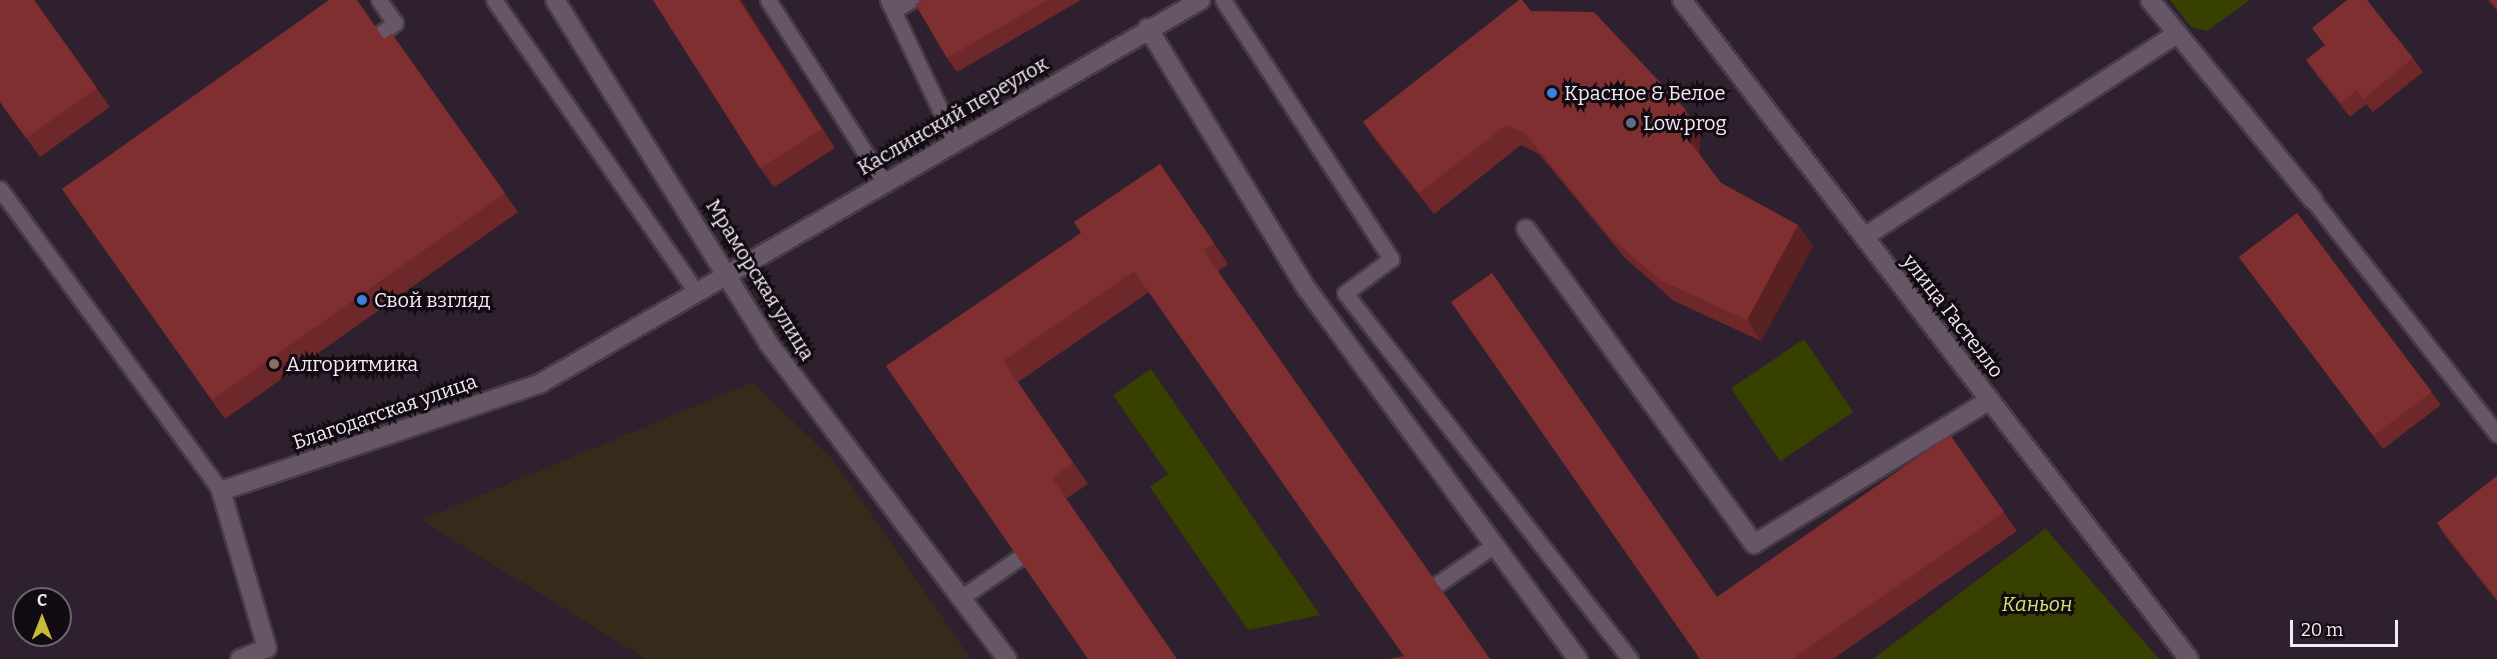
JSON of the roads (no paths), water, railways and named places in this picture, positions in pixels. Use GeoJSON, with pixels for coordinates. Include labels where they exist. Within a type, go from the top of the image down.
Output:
{"type":"FeatureCollection","features":[{"type":"Feature","properties":{"kind":"street","name":"Мраморская улица"},"geometry":{"type":"LineString","coordinates":[[555,0],[729,273],[769,344],[1007,659]]}},
{"type":"Feature","properties":{"kind":"street","name":"Каслинский переулок"},"geometry":{"type":"LineString","coordinates":[[729,273],[1148,28],[1201,0]]}},
{"type":"Feature","properties":{"kind":"street","name":"улица Гастелло"},"geometry":{"type":"LineString","coordinates":[[1682,0],[2189,659]]}},
{"type":"Feature","properties":{"kind":"street"},"geometry":{"type":"LineString","coordinates":[[2150,0],[2313,200]]}},
{"type":"Feature","properties":{"kind":"street"},"geometry":{"type":"LineString","coordinates":[[1148,28],[1307,289],[1578,659]]}},
{"type":"Feature","properties":{"kind":"street"},"geometry":{"type":"LineString","coordinates":[[1864,237],[2176,34]]}},
{"type":"Feature","properties":{"kind":"street"},"geometry":{"type":"LineString","coordinates":[[1526,230],[1754,544],[1990,400]]}},
{"type":"Feature","properties":{"kind":"street","name":"Благодатская улица"},"geometry":{"type":"LineString","coordinates":[[221,491],[541,383],[729,273]]}},
{"type":"Feature","properties":{"kind":"street"},"geometry":{"type":"LineString","coordinates":[[221,491],[267,648],[240,659]]}},
{"type":"Feature","properties":{"kind":"lane"},"geometry":{"type":"LineString","coordinates":[[378,0],[395,23],[380,34]]}},
{"type":"Feature","properties":{"kind":"lane"},"geometry":{"type":"LineString","coordinates":[[494,0],[696,292]]}},
{"type":"Feature","properties":{"kind":"lane"},"geometry":{"type":"LineString","coordinates":[[768,0],[884,182]]}},
{"type":"Feature","properties":{"kind":"lane"},"geometry":{"type":"LineString","coordinates":[[912,0],[891,5],[955,141]]}},
{"type":"Feature","properties":{"kind":"lane"},"geometry":{"type":"LineString","coordinates":[[1223,0],[1391,260],[1345,293],[1629,659]]}},
{"type":"Feature","properties":{"kind":"lane"},"geometry":{"type":"LineString","coordinates":[[0,189],[221,491]]}},
{"type":"Feature","properties":{"kind":"lane"},"geometry":{"type":"LineString","coordinates":[[2313,200],[2497,434]]}},
{"type":"Feature","properties":{"kind":"lane"},"geometry":{"type":"LineString","coordinates":[[1439,583],[1494,545]]}},
{"type":"Feature","properties":{"kind":"lane"},"geometry":{"type":"LineString","coordinates":[[962,597],[1018,558]]}},
{"type":"Feature","properties":{"kind":"place","name":"Красное & Белое"},"geometry":{"type":"Point","coordinates":[1552,93]}},
{"type":"Feature","properties":{"kind":"place","name":"Low.prog"},"geometry":{"type":"Point","coordinates":[1631,123]}},
{"type":"Feature","properties":{"kind":"place","name":"Свой взгляд"},"geometry":{"type":"Point","coordinates":[362,300]}},
{"type":"Feature","properties":{"kind":"place","name":"Алгоритмика"},"geometry":{"type":"Point","coordinates":[274,364]}},
{"type":"Feature","properties":{"kind":"park label","name":"Каньон"},"geometry":{"type":"Point","coordinates":[2037,604]}}]}
